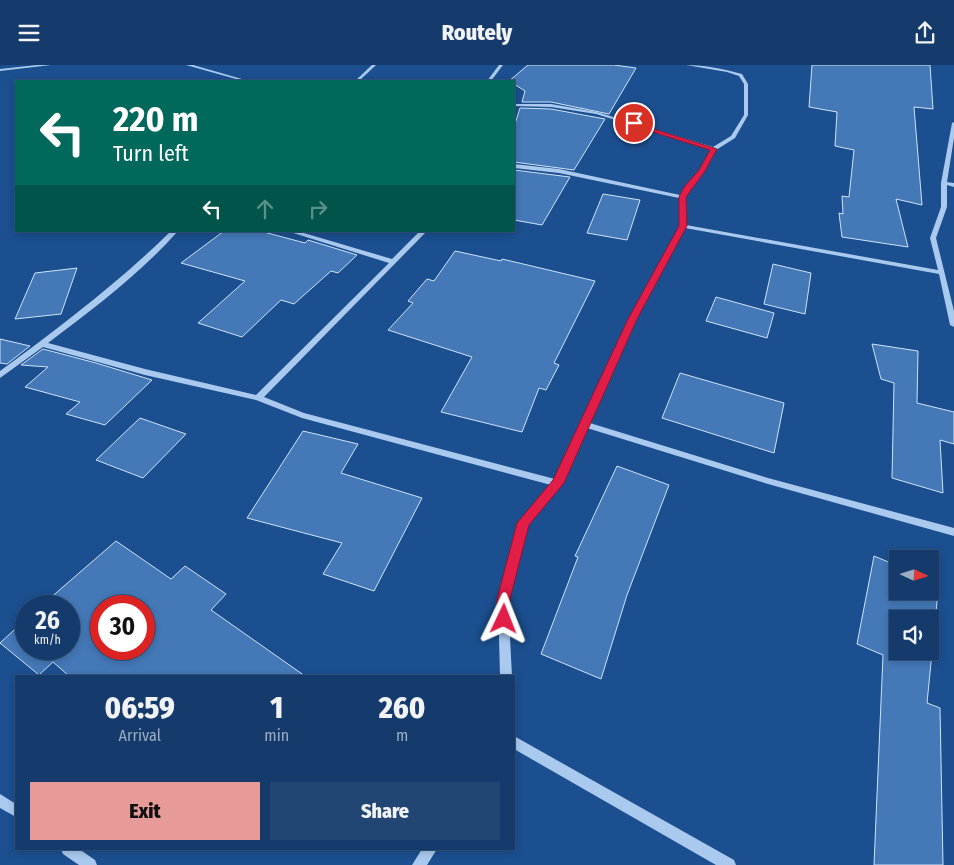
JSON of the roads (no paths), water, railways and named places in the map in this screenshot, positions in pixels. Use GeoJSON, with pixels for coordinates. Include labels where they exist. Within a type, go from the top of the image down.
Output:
{"type":"FeatureCollection","features":[{"type":"Feature","properties":{"kind":"street"},"geometry":{"type":"LineString","coordinates":[[0,70],[49,65]]}},
{"type":"Feature","properties":{"kind":"street"},"geometry":{"type":"LineString","coordinates":[[188,65],[240,80]]}},
{"type":"Feature","properties":{"kind":"street"},"geometry":{"type":"LineString","coordinates":[[358,80],[374,65]]}},
{"type":"Feature","properties":{"kind":"street"},"geometry":{"type":"LineString","coordinates":[[490,80],[500,65]]}},
{"type":"Feature","properties":{"kind":"street"},"geometry":{"type":"LineString","coordinates":[[506,675],[503,599],[523,523],[558,483],[633,319],[683,226],[682,197],[702,171],[714,149],[733,137],[746,115],[746,84],[740,75],[728,71],[688,65]]}},
{"type":"Feature","properties":{"kind":"street"},"geometry":{"type":"LineString","coordinates":[[515,105],[557,106],[579,110],[634,123],[714,149]]}},
{"type":"Feature","properties":{"kind":"street"},"geometry":{"type":"LineString","coordinates":[[954,123],[944,183],[944,207],[933,238],[954,325]]}},
{"type":"Feature","properties":{"kind":"street"},"geometry":{"type":"LineString","coordinates":[[515,166],[559,171],[682,197]]}},
{"type":"Feature","properties":{"kind":"street"},"geometry":{"type":"LineString","coordinates":[[944,183],[954,185]]}},
{"type":"Feature","properties":{"kind":"street"},"geometry":{"type":"LineString","coordinates":[[683,226],[942,273]]}},
{"type":"Feature","properties":{"kind":"street"},"geometry":{"type":"LineString","coordinates":[[0,375],[76,319],[151,256],[174,232]]}},
{"type":"Feature","properties":{"kind":"street"},"geometry":{"type":"LineString","coordinates":[[293,232],[394,262]]}},
{"type":"Feature","properties":{"kind":"street"},"geometry":{"type":"LineString","coordinates":[[258,398],[423,232]]}},
{"type":"Feature","properties":{"kind":"street"},"geometry":{"type":"LineString","coordinates":[[42,344],[145,372],[258,398],[302,415],[558,483]]}},
{"type":"Feature","properties":{"kind":"street"},"geometry":{"type":"LineString","coordinates":[[584,423],[669,452],[895,517],[954,532]]}},
{"type":"Feature","properties":{"kind":"street"},"geometry":{"type":"LineString","coordinates":[[515,743],[729,865]]}},
{"type":"Feature","properties":{"kind":"street"},"geometry":{"type":"LineString","coordinates":[[0,800],[15,810]]}},
{"type":"Feature","properties":{"kind":"street"},"geometry":{"type":"LineString","coordinates":[[69,850],[90,865]]}},
{"type":"Feature","properties":{"kind":"street"},"geometry":{"type":"LineString","coordinates":[[419,865],[429,850]]}}]}
